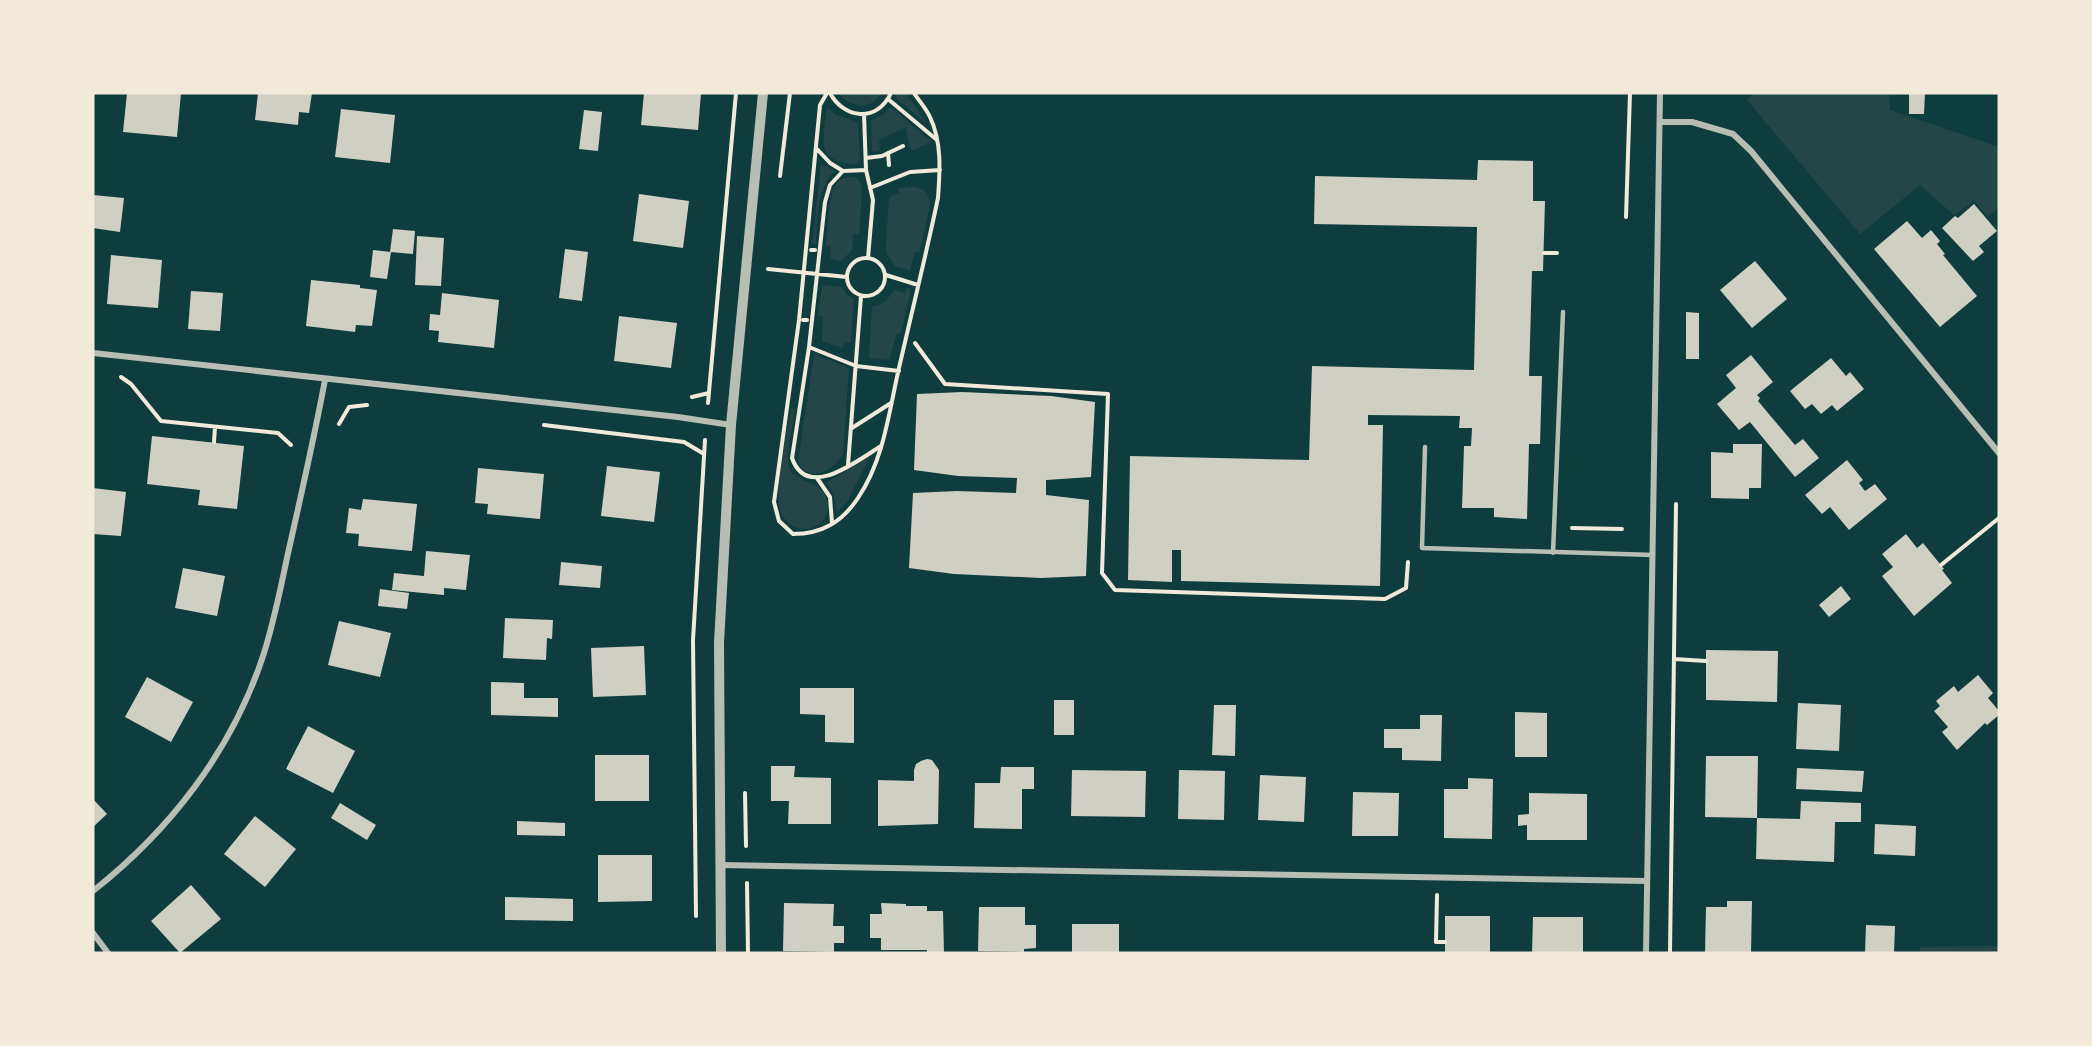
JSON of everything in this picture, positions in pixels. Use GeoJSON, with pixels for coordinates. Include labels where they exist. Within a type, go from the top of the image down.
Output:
{"type":"FeatureCollection","features":[{"type":"Feature","properties":{"kind":"street"},"geometry":{"type":"LineString","coordinates":[[721,953],[720,643],[731,425],[763,93]]}},
{"type":"Feature","properties":{"kind":"street"},"geometry":{"type":"LineString","coordinates":[[1646,953],[1660,93]]}},
{"type":"Feature","properties":{"kind":"street"},"geometry":{"type":"LineString","coordinates":[[1660,122],[1692,122],[1733,134],[1745,145],[1999,453]]}},
{"type":"Feature","properties":{"kind":"street"},"geometry":{"type":"LineString","coordinates":[[93,353],[731,425]]}},
{"type":"Feature","properties":{"kind":"street"},"geometry":{"type":"LineString","coordinates":[[93,891],[138,850],[188,797],[224,742],[247,697],[262,659],[273,618],[325,380]]}},
{"type":"Feature","properties":{"kind":"street"},"geometry":{"type":"LineString","coordinates":[[719,865],[1647,881]]}},
{"type":"Feature","properties":{"kind":"street"},"geometry":{"type":"LineString","coordinates":[[93,933],[108,953]]}},
{"type":"Feature","properties":{"kind":"lane"},"geometry":{"type":"LineString","coordinates":[[1553,553],[1563,312]]}},
{"type":"Feature","properties":{"kind":"lane"},"geometry":{"type":"LineString","coordinates":[[1425,447],[1422,548],[1653,555]]}},
{"type":"Feature","properties":{"kind":"path"},"geometry":{"type":"LineString","coordinates":[[778,187],[790,93]]}},
{"type":"Feature","properties":{"kind":"path"},"geometry":{"type":"LineString","coordinates":[[891,93],[878,109],[864,114],[849,112],[836,104],[828,93],[820,105],[804,273],[774,502],[779,521],[793,534],[808,534],[823,530],[844,515],[858,498],[882,446],[938,198],[940,170],[938,140],[930,116],[914,93]]}},
{"type":"Feature","properties":{"kind":"path"},"geometry":{"type":"LineString","coordinates":[[1626,217],[1630,93]]}},
{"type":"Feature","properties":{"kind":"path"},"geometry":{"type":"LineString","coordinates":[[888,99],[938,140]]}},
{"type":"Feature","properties":{"kind":"path"},"geometry":{"type":"LineString","coordinates":[[864,114],[866,170],[873,200],[868,258]]}},
{"type":"Feature","properties":{"kind":"path"},"geometry":{"type":"LineString","coordinates":[[866,158],[888,153],[903,146]]}},
{"type":"Feature","properties":{"kind":"path"},"geometry":{"type":"LineString","coordinates":[[817,148],[830,163],[843,171],[866,170]]}},
{"type":"Feature","properties":{"kind":"path"},"geometry":{"type":"LineString","coordinates":[[888,153],[889,165]]}},
{"type":"Feature","properties":{"kind":"path"},"geometry":{"type":"LineString","coordinates":[[870,188],[910,172],[940,170]]}},
{"type":"Feature","properties":{"kind":"path"},"geometry":{"type":"LineString","coordinates":[[843,171],[830,185],[825,202],[809,347],[792,458],[796,469],[807,477],[817,478],[848,465],[882,446]]}},
{"type":"Feature","properties":{"kind":"path"},"geometry":{"type":"LineString","coordinates":[[1544,254],[1557,253]]}},
{"type":"Feature","properties":{"kind":"path"},"geometry":{"type":"LineString","coordinates":[[868,258],[876,260],[883,267],[886,275],[884,285],[879,292],[870,296],[861,296],[854,292],[847,277],[850,267],[858,259],[868,258]]}},
{"type":"Feature","properties":{"kind":"path"},"geometry":{"type":"LineString","coordinates":[[767,280],[768,269],[847,277]]}},
{"type":"Feature","properties":{"kind":"path"},"geometry":{"type":"LineString","coordinates":[[886,275],[918,285]]}},
{"type":"Feature","properties":{"kind":"path"},"geometry":{"type":"LineString","coordinates":[[848,465],[861,296]]}},
{"type":"Feature","properties":{"kind":"path"},"geometry":{"type":"LineString","coordinates":[[915,343],[945,384],[1108,394],[1102,573],[1115,590],[1385,599],[1406,588],[1408,555],[1422,548]]}},
{"type":"Feature","properties":{"kind":"path"},"geometry":{"type":"LineString","coordinates":[[809,347],[856,366],[898,371]]}},
{"type":"Feature","properties":{"kind":"path"},"geometry":{"type":"LineString","coordinates":[[117,374],[130,384],[160,421],[278,433],[291,444],[292,451]]}},
{"type":"Feature","properties":{"kind":"path"},"geometry":{"type":"LineString","coordinates":[[851,429],[892,402]]}},
{"type":"Feature","properties":{"kind":"path"},"geometry":{"type":"LineString","coordinates":[[338,431],[340,420],[349,407],[370,404]]}},
{"type":"Feature","properties":{"kind":"path"},"geometry":{"type":"LineString","coordinates":[[533,424],[684,442],[704,454]]}},
{"type":"Feature","properties":{"kind":"path"},"geometry":{"type":"LineString","coordinates":[[213,442],[216,427]]}},
{"type":"Feature","properties":{"kind":"path"},"geometry":{"type":"LineString","coordinates":[[817,478],[830,497],[832,524]]}},
{"type":"Feature","properties":{"kind":"path"},"geometry":{"type":"LineString","coordinates":[[1670,953],[1676,499]]}},
{"type":"Feature","properties":{"kind":"path"},"geometry":{"type":"LineString","coordinates":[[1941,566],[1999,518]]}},
{"type":"Feature","properties":{"kind":"path"},"geometry":{"type":"LineString","coordinates":[[1554,527],[1622,530]]}},
{"type":"Feature","properties":{"kind":"path"},"geometry":{"type":"LineString","coordinates":[[1674,659],[1706,661]]}},
{"type":"Feature","properties":{"kind":"path"},"geometry":{"type":"LineString","coordinates":[[745,784],[748,953]]}},
{"type":"Feature","properties":{"kind":"path"},"geometry":{"type":"LineString","coordinates":[[1437,891],[1436,942],[1445,942]]}},
{"type":"Feature","properties":{"kind":"shaded area"},"geometry":{"type":"Polygon","coordinates":[[[839,93],[881,93],[872,103],[860,105],[849,102],[839,93]]]}},
{"type":"Feature","properties":{"kind":"shaded area"},"geometry":{"type":"Polygon","coordinates":[[[897,93],[906,93],[927,124],[896,98],[897,93]]]}},
{"type":"Feature","properties":{"kind":"shaded area"},"geometry":{"type":"Polygon","coordinates":[[[1755,93],[1889,93],[1890,110],[1999,147],[1999,208],[1988,217],[1974,201],[1954,215],[1920,185],[1860,234],[1747,100],[1755,93]]]}},
{"type":"Feature","properties":{"kind":"shaded area"},"geometry":{"type":"Polygon","coordinates":[[[827,107],[836,115],[858,122],[860,159],[857,164],[843,163],[834,159],[824,147],[827,107]]]}},
{"type":"Feature","properties":{"kind":"shaded area"},"geometry":{"type":"Polygon","coordinates":[[[890,107],[932,142],[911,151],[906,127],[879,140],[880,151],[872,152],[871,120],[882,115],[890,107]]]}},
{"type":"Feature","properties":{"kind":"shaded area"},"geometry":{"type":"Polygon","coordinates":[[[821,164],[835,171],[829,178],[821,196],[816,244],[812,244],[821,164]]]}},
{"type":"Feature","properties":{"kind":"shaded area"},"geometry":{"type":"Polygon","coordinates":[[[854,177],[859,180],[862,188],[859,235],[853,234],[852,250],[841,261],[830,259],[831,246],[826,245],[833,193],[840,180],[854,177]]]}},
{"type":"Feature","properties":{"kind":"shaded area"},"geometry":{"type":"Polygon","coordinates":[[[914,187],[926,192],[930,205],[920,252],[915,252],[910,270],[895,266],[887,254],[886,245],[889,199],[899,193],[898,188],[914,187]]]}},
{"type":"Feature","properties":{"kind":"shaded area"},"geometry":{"type":"Polygon","coordinates":[[[822,285],[842,287],[846,294],[854,299],[851,342],[845,342],[842,348],[822,341],[823,317],[818,316],[822,285]]]}},
{"type":"Feature","properties":{"kind":"shaded area"},"geometry":{"type":"Polygon","coordinates":[[[906,288],[911,289],[901,334],[897,333],[889,360],[869,358],[872,306],[885,301],[894,290],[905,293],[906,288]]]}},
{"type":"Feature","properties":{"kind":"shaded area"},"geometry":{"type":"Polygon","coordinates":[[[814,354],[849,368],[843,455],[836,464],[825,471],[814,474],[804,470],[798,461],[814,354]]]}},
{"type":"Feature","properties":{"kind":"shaded area"},"geometry":{"type":"Polygon","coordinates":[[[791,408],[795,409],[788,464],[797,477],[819,488],[828,503],[827,514],[821,523],[807,529],[795,527],[789,523],[780,509],[780,473],[791,408]]]}},
{"type":"Feature","properties":{"kind":"shaded area"},"geometry":{"type":"Polygon","coordinates":[[[870,457],[848,500],[837,513],[835,500],[826,483],[870,457]]]}},
{"type":"Feature","properties":{"kind":"shaded area"},"geometry":{"type":"Polygon","coordinates":[[[1999,946],[1999,953],[1920,953],[1920,947],[1999,946]]]}},
{"type":"Feature","properties":{"kind":"building"},"geometry":{"type":"Polygon","coordinates":[[[127,93],[181,93],[177,137],[123,132],[127,93]]]}},
{"type":"Feature","properties":{"kind":"building"},"geometry":{"type":"Polygon","coordinates":[[[258,93],[312,93],[309,113],[299,112],[298,125],[255,120],[258,93]]]}},
{"type":"Feature","properties":{"kind":"building"},"geometry":{"type":"Polygon","coordinates":[[[644,93],[701,93],[698,130],[641,125],[644,93]]]}},
{"type":"Feature","properties":{"kind":"building"},"geometry":{"type":"Polygon","coordinates":[[[1909,93],[1925,93],[1924,114],[1909,114],[1909,93]]]}},
{"type":"Feature","properties":{"kind":"building"},"geometry":{"type":"Polygon","coordinates":[[[341,109],[395,115],[390,163],[335,157],[341,109]]]}},
{"type":"Feature","properties":{"kind":"building"},"geometry":{"type":"Polygon","coordinates":[[[584,110],[602,112],[598,151],[579,149],[584,110]]]}},
{"type":"Feature","properties":{"kind":"building"},"geometry":{"type":"Polygon","coordinates":[[[1478,160],[1533,161],[1533,201],[1545,201],[1543,271],[1532,271],[1529,376],[1542,376],[1540,444],[1529,444],[1527,519],[1494,517],[1494,508],[1462,508],[1464,446],[1471,446],[1472,428],[1459,428],[1460,416],[1368,415],[1368,425],[1383,425],[1380,586],[1181,581],[1181,550],[1172,550],[1172,582],[1128,580],[1130,456],[1309,460],[1312,366],[1474,370],[1477,227],[1314,224],[1315,176],[1477,180],[1478,160]]]}},
{"type":"Feature","properties":{"kind":"building"},"geometry":{"type":"Polygon","coordinates":[[[639,194],[689,201],[683,248],[633,241],[639,194]]]}},
{"type":"Feature","properties":{"kind":"building"},"geometry":{"type":"Polygon","coordinates":[[[93,195],[124,198],[120,232],[93,228],[93,195]]]}},
{"type":"Feature","properties":{"kind":"building"},"geometry":{"type":"Polygon","coordinates":[[[1974,204],[1997,231],[1979,246],[1984,252],[1973,261],[1942,228],[1974,204]]]}},
{"type":"Feature","properties":{"kind":"building"},"geometry":{"type":"Polygon","coordinates":[[[1907,221],[1922,238],[1931,230],[1940,241],[1937,244],[1945,254],[1943,255],[1977,296],[1940,327],[1874,249],[1907,221]]]}},
{"type":"Feature","properties":{"kind":"building"},"geometry":{"type":"Polygon","coordinates":[[[393,229],[415,231],[413,254],[390,252],[393,229]]]}},
{"type":"Feature","properties":{"kind":"building"},"geometry":{"type":"Polygon","coordinates":[[[417,236],[444,238],[441,286],[415,285],[417,236]]]}},
{"type":"Feature","properties":{"kind":"building"},"geometry":{"type":"Polygon","coordinates":[[[565,249],[588,252],[582,301],[559,298],[565,249]]]}},
{"type":"Feature","properties":{"kind":"building"},"geometry":{"type":"Polygon","coordinates":[[[373,250],[391,252],[387,279],[370,277],[373,250]]]}},
{"type":"Feature","properties":{"kind":"building"},"geometry":{"type":"Polygon","coordinates":[[[111,255],[162,260],[158,308],[107,304],[111,255]]]}},
{"type":"Feature","properties":{"kind":"building"},"geometry":{"type":"Polygon","coordinates":[[[1755,261],[1787,299],[1752,328],[1720,290],[1755,261]]]}},
{"type":"Feature","properties":{"kind":"building"},"geometry":{"type":"Polygon","coordinates":[[[311,280],[360,285],[360,288],[377,290],[372,326],[356,325],[355,332],[306,326],[311,280]]]}},
{"type":"Feature","properties":{"kind":"building"},"geometry":{"type":"Polygon","coordinates":[[[191,291],[223,293],[220,331],[188,329],[191,291]]]}},
{"type":"Feature","properties":{"kind":"building"},"geometry":{"type":"Polygon","coordinates":[[[442,293],[499,300],[494,348],[438,342],[439,331],[429,330],[430,314],[440,315],[442,293]]]}},
{"type":"Feature","properties":{"kind":"building"},"geometry":{"type":"Polygon","coordinates":[[[1686,312],[1699,313],[1699,359],[1686,359],[1686,312]]]}},
{"type":"Feature","properties":{"kind":"building"},"geometry":{"type":"Polygon","coordinates":[[[619,316],[677,323],[671,368],[614,361],[619,316]]]}},
{"type":"Feature","properties":{"kind":"building"},"geometry":{"type":"Polygon","coordinates":[[[1751,355],[1773,382],[1757,395],[1760,398],[1758,401],[1795,445],[1803,439],[1819,458],[1795,477],[1750,422],[1739,430],[1717,404],[1736,388],[1726,375],[1751,355]]]}},
{"type":"Feature","properties":{"kind":"building"},"geometry":{"type":"Polygon","coordinates":[[[1831,358],[1846,376],[1850,372],[1864,389],[1837,411],[1832,405],[1821,414],[1812,404],[1805,409],[1790,391],[1831,358]]]}},
{"type":"Feature","properties":{"kind":"building"},"geometry":{"type":"Polygon","coordinates":[[[962,392],[1051,396],[1095,402],[1091,477],[1046,480],[1046,495],[1089,500],[1086,576],[1041,578],[954,574],[909,568],[913,493],[957,491],[1016,493],[1017,478],[958,476],[914,470],[917,394],[962,392]]]}},
{"type":"Feature","properties":{"kind":"building"},"geometry":{"type":"Polygon","coordinates":[[[152,436],[244,446],[237,509],[198,505],[200,490],[147,484],[152,436]]]}},
{"type":"Feature","properties":{"kind":"building"},"geometry":{"type":"Polygon","coordinates":[[[1733,444],[1762,444],[1761,488],[1749,488],[1749,499],[1711,498],[1711,452],[1733,453],[1733,444]]]}},
{"type":"Feature","properties":{"kind":"building"},"geometry":{"type":"Polygon","coordinates":[[[1847,460],[1863,480],[1859,483],[1865,491],[1875,484],[1887,499],[1849,530],[1830,507],[1822,514],[1805,495],[1847,460]]]}},
{"type":"Feature","properties":{"kind":"building"},"geometry":{"type":"Polygon","coordinates":[[[607,466],[660,472],[654,522],[601,516],[607,466]]]}},
{"type":"Feature","properties":{"kind":"building"},"geometry":{"type":"Polygon","coordinates":[[[478,468],[544,474],[540,519],[487,514],[488,504],[475,503],[478,468]]]}},
{"type":"Feature","properties":{"kind":"building"},"geometry":{"type":"Polygon","coordinates":[[[93,488],[126,492],[121,536],[93,534],[93,488]]]}},
{"type":"Feature","properties":{"kind":"building"},"geometry":{"type":"Polygon","coordinates":[[[363,499],[417,504],[412,551],[358,546],[359,534],[346,533],[349,508],[361,510],[363,499]]]}},
{"type":"Feature","properties":{"kind":"building"},"geometry":{"type":"Polygon","coordinates":[[[1906,534],[1917,548],[1923,543],[1952,583],[1914,616],[1882,576],[1893,567],[1882,554],[1906,534]]]}},
{"type":"Feature","properties":{"kind":"building"},"geometry":{"type":"Polygon","coordinates":[[[426,551],[470,555],[466,590],[444,588],[444,595],[392,590],[394,573],[424,576],[426,551]]]}},
{"type":"Feature","properties":{"kind":"building"},"geometry":{"type":"Polygon","coordinates":[[[561,562],[602,566],[600,588],[559,585],[561,562]]]}},
{"type":"Feature","properties":{"kind":"building"},"geometry":{"type":"Polygon","coordinates":[[[183,568],[225,576],[217,616],[175,608],[183,568]]]}},
{"type":"Feature","properties":{"kind":"building"},"geometry":{"type":"Polygon","coordinates":[[[1841,586],[1851,599],[1829,617],[1819,605],[1841,586]]]}},
{"type":"Feature","properties":{"kind":"building"},"geometry":{"type":"Polygon","coordinates":[[[380,589],[409,593],[407,609],[378,606],[380,589]]]}},
{"type":"Feature","properties":{"kind":"building"},"geometry":{"type":"Polygon","coordinates":[[[505,618],[553,620],[552,639],[547,638],[546,660],[503,658],[505,618]]]}},
{"type":"Feature","properties":{"kind":"building"},"geometry":{"type":"Polygon","coordinates":[[[339,621],[391,633],[380,677],[328,665],[339,621]]]}},
{"type":"Feature","properties":{"kind":"building"},"geometry":{"type":"Polygon","coordinates":[[[644,646],[646,695],[593,697],[591,648],[644,646]]]}},
{"type":"Feature","properties":{"kind":"building"},"geometry":{"type":"Polygon","coordinates":[[[1706,650],[1778,651],[1777,702],[1706,700],[1706,650]]]}},
{"type":"Feature","properties":{"kind":"building"},"geometry":{"type":"Polygon","coordinates":[[[1978,675],[1993,693],[1988,698],[1999,711],[1999,715],[1987,725],[1985,723],[1957,750],[1942,732],[1948,727],[1934,711],[1940,706],[1936,701],[1954,686],[1958,692],[1978,675]]]}},
{"type":"Feature","properties":{"kind":"building"},"geometry":{"type":"Polygon","coordinates":[[[147,677],[193,702],[171,742],[125,717],[147,677]]]}},
{"type":"Feature","properties":{"kind":"building"},"geometry":{"type":"Polygon","coordinates":[[[491,682],[524,683],[524,698],[558,698],[558,717],[491,715],[491,682]]]}},
{"type":"Feature","properties":{"kind":"building"},"geometry":{"type":"Polygon","coordinates":[[[800,688],[854,688],[854,743],[825,742],[825,715],[800,714],[800,688]]]}},
{"type":"Feature","properties":{"kind":"building"},"geometry":{"type":"Polygon","coordinates":[[[1054,700],[1074,700],[1074,735],[1054,735],[1054,700]]]}},
{"type":"Feature","properties":{"kind":"building"},"geometry":{"type":"Polygon","coordinates":[[[1798,703],[1841,705],[1839,751],[1796,749],[1798,703]]]}},
{"type":"Feature","properties":{"kind":"building"},"geometry":{"type":"Polygon","coordinates":[[[1214,705],[1236,705],[1235,756],[1212,755],[1214,705]]]}},
{"type":"Feature","properties":{"kind":"building"},"geometry":{"type":"Polygon","coordinates":[[[1515,712],[1547,713],[1547,757],[1515,757],[1515,712]]]}},
{"type":"Feature","properties":{"kind":"building"},"geometry":{"type":"Polygon","coordinates":[[[1420,715],[1442,715],[1441,761],[1402,760],[1402,748],[1384,748],[1384,729],[1420,729],[1420,715]]]}},
{"type":"Feature","properties":{"kind":"building"},"geometry":{"type":"Polygon","coordinates":[[[308,726],[355,751],[333,793],[286,769],[308,726]]]}},
{"type":"Feature","properties":{"kind":"building"},"geometry":{"type":"Polygon","coordinates":[[[595,755],[649,755],[649,801],[595,801],[595,755]]]}},
{"type":"Feature","properties":{"kind":"building"},"geometry":{"type":"Polygon","coordinates":[[[1706,756],[1758,756],[1757,818],[1705,817],[1706,756]]]}},
{"type":"Feature","properties":{"kind":"building"},"geometry":{"type":"Polygon","coordinates":[[[927,759],[932,760],[939,770],[938,824],[878,826],[878,780],[914,781],[916,764],[927,759]]]}},
{"type":"Feature","properties":{"kind":"building"},"geometry":{"type":"Polygon","coordinates":[[[771,766],[795,766],[794,777],[831,778],[831,824],[788,824],[789,801],[771,801],[771,766]]]}},
{"type":"Feature","properties":{"kind":"building"},"geometry":{"type":"Polygon","coordinates":[[[1001,767],[1034,767],[1034,789],[1022,789],[1022,829],[974,828],[975,783],[1000,783],[1001,767]]]}},
{"type":"Feature","properties":{"kind":"building"},"geometry":{"type":"Polygon","coordinates":[[[1797,768],[1864,771],[1862,792],[1796,789],[1797,768]]]}},
{"type":"Feature","properties":{"kind":"building"},"geometry":{"type":"Polygon","coordinates":[[[1072,770],[1146,771],[1145,817],[1071,816],[1072,770]]]}},
{"type":"Feature","properties":{"kind":"building"},"geometry":{"type":"Polygon","coordinates":[[[1179,770],[1225,771],[1224,820],[1178,819],[1179,770]]]}},
{"type":"Feature","properties":{"kind":"building"},"geometry":{"type":"Polygon","coordinates":[[[1260,775],[1306,777],[1304,822],[1258,820],[1260,775]]]}},
{"type":"Feature","properties":{"kind":"building"},"geometry":{"type":"Polygon","coordinates":[[[1468,778],[1493,779],[1492,839],[1444,838],[1444,789],[1468,789],[1468,778]]]}},
{"type":"Feature","properties":{"kind":"building"},"geometry":{"type":"Polygon","coordinates":[[[1353,792],[1399,793],[1398,836],[1352,836],[1353,792]]]}},
{"type":"Feature","properties":{"kind":"building"},"geometry":{"type":"Polygon","coordinates":[[[1529,793],[1587,794],[1587,840],[1527,840],[1527,825],[1518,826],[1518,815],[1529,814],[1529,793]]]}},
{"type":"Feature","properties":{"kind":"building"},"geometry":{"type":"Polygon","coordinates":[[[93,799],[107,814],[93,827],[93,799]]]}},
{"type":"Feature","properties":{"kind":"building"},"geometry":{"type":"Polygon","coordinates":[[[1801,801],[1861,803],[1861,822],[1835,822],[1834,862],[1756,859],[1757,818],[1800,819],[1801,801]]]}},
{"type":"Feature","properties":{"kind":"building"},"geometry":{"type":"Polygon","coordinates":[[[340,803],[376,825],[367,840],[331,818],[340,803]]]}},
{"type":"Feature","properties":{"kind":"building"},"geometry":{"type":"Polygon","coordinates":[[[255,816],[296,849],[265,887],[224,854],[255,816]]]}},
{"type":"Feature","properties":{"kind":"building"},"geometry":{"type":"Polygon","coordinates":[[[517,821],[565,823],[565,836],[517,835],[517,821]]]}},
{"type":"Feature","properties":{"kind":"building"},"geometry":{"type":"Polygon","coordinates":[[[1875,824],[1916,826],[1915,856],[1874,854],[1875,824]]]}},
{"type":"Feature","properties":{"kind":"building"},"geometry":{"type":"Polygon","coordinates":[[[598,855],[652,855],[652,901],[598,902],[598,855]]]}},
{"type":"Feature","properties":{"kind":"building"},"geometry":{"type":"Polygon","coordinates":[[[191,885],[221,919],[180,953],[151,921],[191,885]]]}},
{"type":"Feature","properties":{"kind":"building"},"geometry":{"type":"Polygon","coordinates":[[[505,897],[573,899],[573,921],[505,920],[505,897]]]}},
{"type":"Feature","properties":{"kind":"building"},"geometry":{"type":"Polygon","coordinates":[[[1727,901],[1752,901],[1751,953],[1705,953],[1706,907],[1727,907],[1727,901]]]}},
{"type":"Feature","properties":{"kind":"building"},"geometry":{"type":"Polygon","coordinates":[[[784,903],[834,904],[833,926],[844,926],[844,943],[834,943],[834,952],[783,951],[784,903]]]}},
{"type":"Feature","properties":{"kind":"building"},"geometry":{"type":"Polygon","coordinates":[[[881,903],[927,906],[927,911],[943,911],[944,953],[927,953],[927,950],[881,950],[881,938],[870,938],[870,914],[882,914],[881,903]]]}},
{"type":"Feature","properties":{"kind":"building"},"geometry":{"type":"Polygon","coordinates":[[[979,907],[1025,907],[1025,925],[1036,925],[1036,948],[1024,949],[1024,952],[978,951],[979,907]]]}},
{"type":"Feature","properties":{"kind":"building"},"geometry":{"type":"Polygon","coordinates":[[[1445,916],[1490,916],[1490,953],[1445,953],[1445,916]]]}},
{"type":"Feature","properties":{"kind":"building"},"geometry":{"type":"Polygon","coordinates":[[[1533,917],[1583,917],[1583,953],[1532,953],[1533,917]]]}},
{"type":"Feature","properties":{"kind":"building"},"geometry":{"type":"Polygon","coordinates":[[[1072,924],[1119,924],[1119,953],[1072,953],[1072,924]]]}},
{"type":"Feature","properties":{"kind":"building"},"geometry":{"type":"Polygon","coordinates":[[[1866,925],[1895,926],[1894,953],[1865,953],[1866,925]]]}}]}
